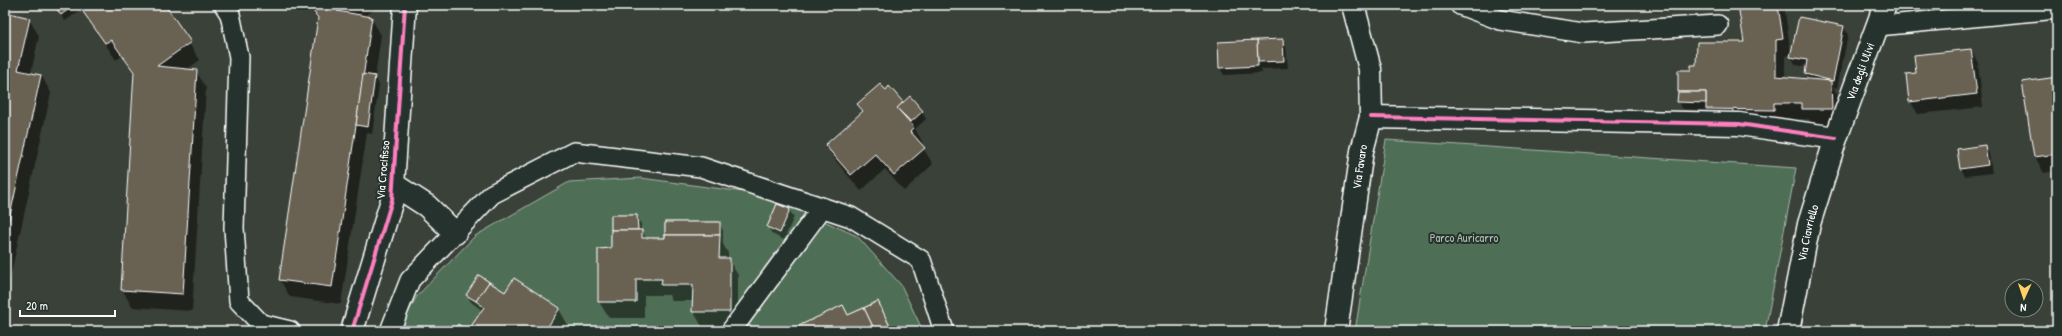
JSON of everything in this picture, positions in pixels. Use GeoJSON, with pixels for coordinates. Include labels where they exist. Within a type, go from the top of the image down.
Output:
{"type":"FeatureCollection","features":[{"type":"Feature","properties":{"kind":"street","name":"Via Crocifisso"},"geometry":{"type":"LineString","coordinates":[[352,331],[392,200],[405,5]]}},
{"type":"Feature","properties":{"kind":"street","name":"Via Favaro"},"geometry":{"type":"LineString","coordinates":[[1336,331],[1362,151],[1372,117],[1370,69],[1353,5]]}},
{"type":"Feature","properties":{"kind":"street","name":"Via degli Ulivi"},"geometry":{"type":"LineString","coordinates":[[1836,138],[1885,5]]}},
{"type":"Feature","properties":{"kind":"street"},"geometry":{"type":"LineString","coordinates":[[1372,117],[1739,124],[1836,138]]}},
{"type":"Feature","properties":{"kind":"street","name":"Via Ciavriello"},"geometry":{"type":"LineString","coordinates":[[1788,331],[1809,224],[1836,138]]}},
{"type":"Feature","properties":{"kind":"street"},"geometry":{"type":"LineString","coordinates":[[393,184],[426,206],[455,233]]}},
{"type":"Feature","properties":{"kind":"lane"},"geometry":{"type":"LineString","coordinates":[[224,5],[230,14],[239,57],[234,228],[239,301],[261,324],[290,331]]}},
{"type":"Feature","properties":{"kind":"lane"},"geometry":{"type":"LineString","coordinates":[[1460,5],[1500,20],[1583,33],[1718,25]]}},
{"type":"Feature","properties":{"kind":"lane"},"geometry":{"type":"LineString","coordinates":[[1878,26],[2057,9]]}},
{"type":"Feature","properties":{"kind":"lane"},"geometry":{"type":"LineString","coordinates":[[390,331],[410,280],[492,194],[574,152],[701,167],[851,217],[922,260],[944,331]]}},
{"type":"Feature","properties":{"kind":"lane"},"geometry":{"type":"LineString","coordinates":[[731,331],[822,208]]}},
{"type":"Feature","properties":{"kind":"green space","name":"Parco Auricarro"},"geometry":{"type":"Polygon","coordinates":[[[1386,140],[1796,168],[1765,331],[1355,331],[1386,140]]]}},
{"type":"Feature","properties":{"kind":"green space"},"geometry":{"type":"Polygon","coordinates":[[[641,178],[766,195],[857,236],[901,285],[923,331],[886,331],[891,328],[878,301],[848,315],[843,305],[793,329],[793,331],[545,331],[559,308],[514,278],[505,292],[479,275],[466,295],[484,307],[468,331],[458,324],[453,331],[398,331],[417,296],[475,236],[569,182],[641,178]],[[777,204],[767,227],[780,233],[790,209],[777,204]],[[611,215],[611,248],[598,249],[599,302],[636,302],[636,279],[662,279],[661,284],[693,285],[693,312],[719,258],[719,222],[665,222],[665,238],[642,238],[642,230],[638,230],[637,215],[611,215]]]}},
{"type":"Feature","properties":{"kind":"building"},"geometry":{"type":"Polygon","coordinates":[[[54,5],[74,5],[61,15],[54,5]]]}},
{"type":"Feature","properties":{"kind":"building"},"geometry":{"type":"Polygon","coordinates":[[[85,5],[153,5],[155,7],[158,5],[165,5],[191,42],[157,66],[197,70],[183,294],[121,290],[134,72],[111,40],[105,43],[81,9],[85,5]]]}},
{"type":"Feature","properties":{"kind":"building"},"geometry":{"type":"Polygon","coordinates":[[[309,5],[346,5],[337,11],[372,17],[332,287],[279,280],[318,18],[309,5]]]}},
{"type":"Feature","properties":{"kind":"building"},"geometry":{"type":"Polygon","coordinates":[[[1738,5],[1778,5],[1783,39],[1776,40],[1776,76],[1831,81],[1832,109],[1802,109],[1802,103],[1774,103],[1774,110],[1706,109],[1706,92],[1678,92],[1678,70],[1691,70],[1691,65],[1696,65],[1697,42],[1744,42],[1738,5]]]}},
{"type":"Feature","properties":{"kind":"building"},"geometry":{"type":"Polygon","coordinates":[[[5,12],[30,18],[18,70],[41,75],[5,238],[5,12]]]}},
{"type":"Feature","properties":{"kind":"building"},"geometry":{"type":"Polygon","coordinates":[[[1799,17],[1844,26],[1833,81],[1805,74],[1807,60],[1790,57],[1799,17]]]}},
{"type":"Feature","properties":{"kind":"building"},"geometry":{"type":"Polygon","coordinates":[[[1283,39],[1284,61],[1258,62],[1257,40],[1283,39]]]}},
{"type":"Feature","properties":{"kind":"building"},"geometry":{"type":"Polygon","coordinates":[[[1257,40],[1258,66],[1219,68],[1218,42],[1257,40]]]}},
{"type":"Feature","properties":{"kind":"building"},"geometry":{"type":"Polygon","coordinates":[[[1971,49],[1977,94],[1909,102],[1906,74],[1916,73],[1914,55],[1971,49]]]}},
{"type":"Feature","properties":{"kind":"building"},"geometry":{"type":"Polygon","coordinates":[[[363,74],[375,76],[368,127],[356,125],[363,74]]]}},
{"type":"Feature","properties":{"kind":"building"},"geometry":{"type":"Polygon","coordinates":[[[2057,77],[2057,154],[2034,157],[2022,82],[2057,77]]]}},
{"type":"Feature","properties":{"kind":"building"},"geometry":{"type":"Polygon","coordinates":[[[880,84],[886,90],[889,86],[903,102],[897,108],[914,127],[910,131],[925,148],[894,175],[875,154],[851,175],[825,145],[863,111],[857,104],[880,84]]]}},
{"type":"Feature","properties":{"kind":"building"},"geometry":{"type":"Polygon","coordinates":[[[1678,92],[1706,92],[1706,103],[1677,102],[1678,92]]]}},
{"type":"Feature","properties":{"kind":"building"},"geometry":{"type":"Polygon","coordinates":[[[910,96],[923,111],[911,122],[897,108],[910,96]]]}},
{"type":"Feature","properties":{"kind":"building"},"geometry":{"type":"Polygon","coordinates":[[[1985,145],[1988,165],[1960,169],[1957,149],[1985,145]]]}},
{"type":"Feature","properties":{"kind":"building"},"geometry":{"type":"Polygon","coordinates":[[[777,204],[790,209],[780,233],[767,227],[777,204]]]}},
{"type":"Feature","properties":{"kind":"building"},"geometry":{"type":"Polygon","coordinates":[[[611,215],[637,215],[638,230],[611,230],[611,215]]]}},
{"type":"Feature","properties":{"kind":"building"},"geometry":{"type":"Polygon","coordinates":[[[665,222],[720,222],[720,235],[665,235],[665,222]]]}},
{"type":"Feature","properties":{"kind":"building"},"geometry":{"type":"Polygon","coordinates":[[[611,230],[642,230],[642,238],[665,238],[665,235],[720,235],[719,258],[730,258],[730,312],[692,312],[693,285],[661,285],[662,279],[636,279],[636,302],[598,302],[598,249],[611,248],[611,230]]]}},
{"type":"Feature","properties":{"kind":"building"},"geometry":{"type":"Polygon","coordinates":[[[479,275],[489,282],[476,301],[466,295],[479,275]]]}},
{"type":"Feature","properties":{"kind":"building"},"geometry":{"type":"Polygon","coordinates":[[[514,278],[560,308],[545,331],[468,331],[484,307],[476,301],[489,282],[505,292],[514,278]]]}},
{"type":"Feature","properties":{"kind":"building"},"geometry":{"type":"Polygon","coordinates":[[[878,301],[891,329],[886,331],[875,331],[864,308],[878,301]]]}},
{"type":"Feature","properties":{"kind":"building"},"geometry":{"type":"Polygon","coordinates":[[[843,305],[848,315],[864,308],[875,331],[793,331],[792,329],[843,305]]]}},
{"type":"Feature","properties":{"kind":"building"},"geometry":{"type":"Polygon","coordinates":[[[458,324],[467,331],[453,331],[458,324]]]}},
{"type":"Feature","properties":{"kind":"cycle path"},"geometry":{"type":"LineString","coordinates":[[352,331],[392,200],[405,5]]}},
{"type":"Feature","properties":{"kind":"cycle path"},"geometry":{"type":"LineString","coordinates":[[1371,117],[1739,124],[1836,138]]}}]}
